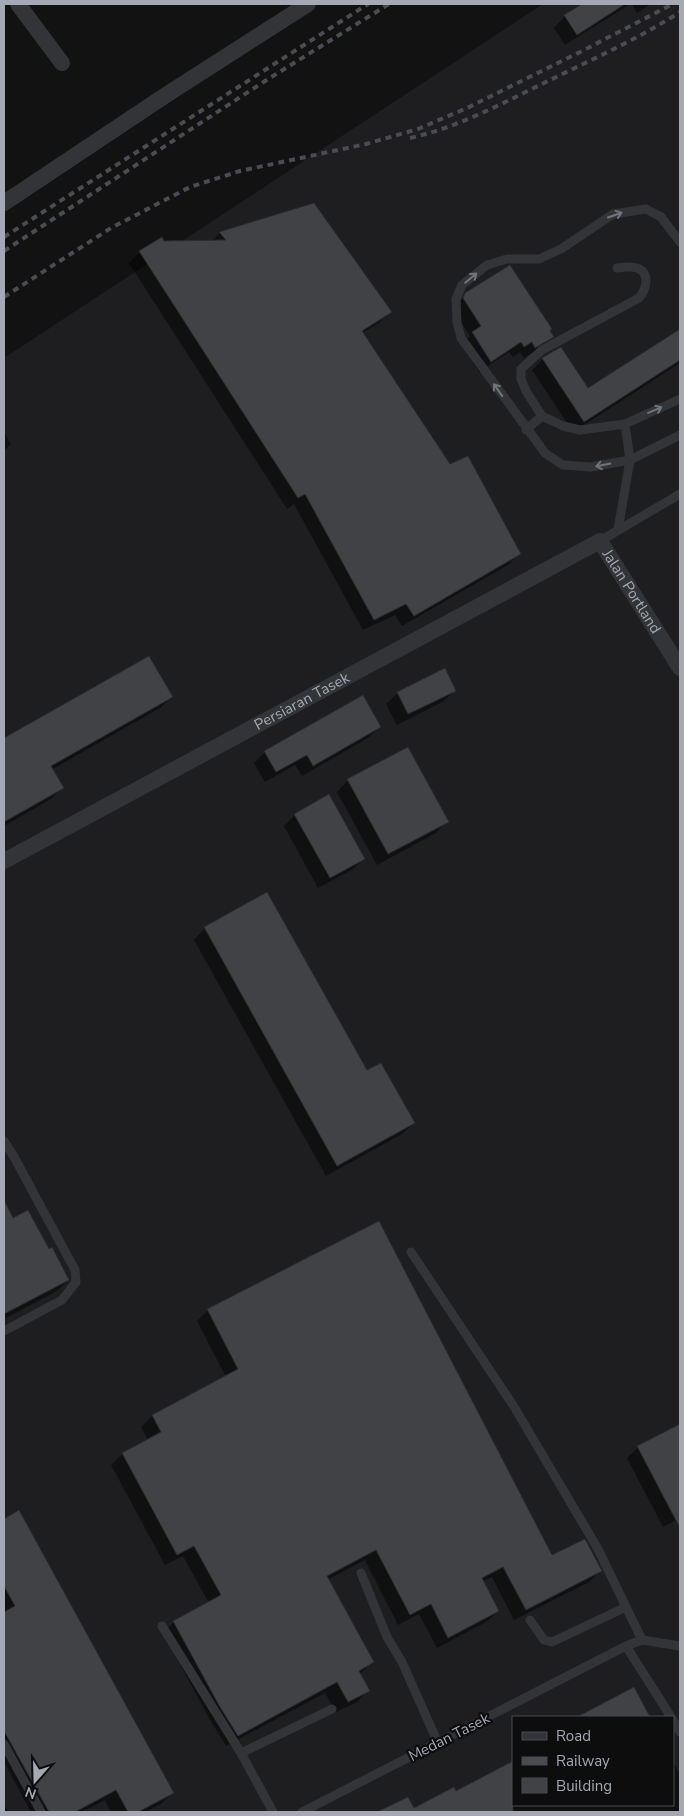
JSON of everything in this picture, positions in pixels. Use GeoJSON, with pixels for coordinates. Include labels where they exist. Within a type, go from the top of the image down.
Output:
{"type":"FeatureCollection","features":[{"type":"Feature","properties":{"kind":"street"},"geometry":{"type":"LineString","coordinates":[[18,4],[62,63]]}},
{"type":"Feature","properties":{"kind":"street"},"geometry":{"type":"LineString","coordinates":[[4,203],[166,95],[308,4]]}},
{"type":"Feature","properties":{"kind":"street","name":"Jalan Portland"},"geometry":{"type":"LineString","coordinates":[[600,541],[680,668]]}},
{"type":"Feature","properties":{"kind":"street","name":"Persiaran Tasek"},"geometry":{"type":"LineString","coordinates":[[4,861],[600,541]]}},
{"type":"Feature","properties":{"kind":"lane"},"geometry":{"type":"LineString","coordinates":[[680,242],[661,217],[646,209],[613,214],[561,249],[539,259],[506,259],[487,265],[462,285],[456,299],[457,322],[461,338],[526,430],[545,453],[563,465],[591,468],[630,460],[680,435]]}},
{"type":"Feature","properties":{"kind":"lane"},"geometry":{"type":"LineString","coordinates":[[617,268],[638,268],[644,273],[647,286],[644,292],[639,298],[542,350],[521,369],[521,379],[526,391],[542,416],[563,426],[580,430],[625,424],[680,400]]}},
{"type":"Feature","properties":{"kind":"lane"},"geometry":{"type":"LineString","coordinates":[[526,430],[542,416]]}},
{"type":"Feature","properties":{"kind":"lane"},"geometry":{"type":"LineString","coordinates":[[618,530],[630,460],[625,424]]}},
{"type":"Feature","properties":{"kind":"lane"},"geometry":{"type":"LineString","coordinates":[[600,541],[680,494]]}},
{"type":"Feature","properties":{"kind":"lane"},"geometry":{"type":"LineString","coordinates":[[4,1141],[75,1270],[76,1282],[62,1300],[4,1331]]}},
{"type":"Feature","properties":{"kind":"lane"},"geometry":{"type":"LineString","coordinates":[[412,1252],[513,1405],[598,1549],[642,1640]]}},
{"type":"Feature","properties":{"kind":"lane"},"geometry":{"type":"LineString","coordinates":[[361,1574],[387,1637],[402,1662],[438,1743]]}},
{"type":"Feature","properties":{"kind":"lane"},"geometry":{"type":"LineString","coordinates":[[530,1620],[544,1640],[552,1642],[626,1607]]}},
{"type":"Feature","properties":{"kind":"lane"},"geometry":{"type":"LineString","coordinates":[[162,1626],[241,1753],[273,1812]]}},
{"type":"Feature","properties":{"kind":"lane","name":"Medan Tasek"},"geometry":{"type":"LineString","coordinates":[[304,1812],[626,1646],[642,1640],[680,1646]]}},
{"type":"Feature","properties":{"kind":"lane"},"geometry":{"type":"LineString","coordinates":[[626,1646],[670,1716]]}},
{"type":"Feature","properties":{"kind":"lane"},"geometry":{"type":"LineString","coordinates":[[241,1753],[332,1709]]}},
{"type":"Feature","properties":{"kind":"lane"},"geometry":{"type":"LineString","coordinates":[[4,1744],[41,1812]]}},
{"type":"Feature","properties":{"kind":"shaded area"},"geometry":{"type":"Polygon","coordinates":[[[543,4],[680,4],[680,1812],[4,1812],[4,358],[543,4]]]}},
{"type":"Feature","properties":{"kind":"building"},"geometry":{"type":"Polygon","coordinates":[[[582,4],[625,4],[577,35],[564,15],[582,4]]]}},
{"type":"Feature","properties":{"kind":"building"},"geometry":{"type":"Polygon","coordinates":[[[314,203],[392,312],[362,331],[450,464],[468,456],[521,554],[414,616],[406,604],[374,620],[305,494],[298,498],[139,251],[162,237],[164,241],[226,240],[219,232],[314,203]]]}},
{"type":"Feature","properties":{"kind":"building"},"geometry":{"type":"Polygon","coordinates":[[[510,265],[552,329],[550,331],[554,337],[535,348],[532,342],[524,347],[521,342],[491,362],[472,332],[481,326],[463,298],[465,293],[510,265]]]}},
{"type":"Feature","properties":{"kind":"building"},"geometry":{"type":"Polygon","coordinates":[[[680,329],[680,360],[584,422],[542,358],[561,347],[588,388],[680,329]]]}},
{"type":"Feature","properties":{"kind":"building"},"geometry":{"type":"Polygon","coordinates":[[[149,656],[173,697],[51,766],[64,788],[4,822],[4,738],[149,656]]]}},
{"type":"Feature","properties":{"kind":"building"},"geometry":{"type":"Polygon","coordinates":[[[445,668],[456,691],[408,714],[397,692],[445,668]]]}},
{"type":"Feature","properties":{"kind":"building"},"geometry":{"type":"Polygon","coordinates":[[[363,695],[381,727],[313,766],[307,755],[276,772],[264,751],[363,695]]]}},
{"type":"Feature","properties":{"kind":"building"},"geometry":{"type":"Polygon","coordinates":[[[408,747],[449,822],[388,854],[347,779],[408,747]]]}},
{"type":"Feature","properties":{"kind":"building"},"geometry":{"type":"Polygon","coordinates":[[[329,794],[365,859],[330,878],[294,814],[329,794]]]}},
{"type":"Feature","properties":{"kind":"building"},"geometry":{"type":"Polygon","coordinates":[[[267,892],[367,1070],[381,1063],[415,1123],[337,1166],[204,927],[267,892]]]}},
{"type":"Feature","properties":{"kind":"building"},"geometry":{"type":"Polygon","coordinates":[[[4,1200],[13,1218],[28,1210],[49,1249],[52,1247],[69,1280],[4,1314],[4,1200]]]}},
{"type":"Feature","properties":{"kind":"building"},"geometry":{"type":"Polygon","coordinates":[[[379,1221],[552,1555],[585,1539],[602,1571],[526,1610],[503,1567],[482,1578],[499,1611],[448,1638],[431,1604],[410,1615],[376,1550],[327,1576],[374,1662],[359,1671],[370,1691],[348,1702],[337,1682],[238,1736],[173,1621],[221,1595],[194,1546],[177,1555],[122,1453],[161,1432],[152,1415],[238,1369],[207,1309],[379,1221]]]}},
{"type":"Feature","properties":{"kind":"building"},"geometry":{"type":"Polygon","coordinates":[[[680,1424],[680,1528],[637,1446],[680,1424]]]}},
{"type":"Feature","properties":{"kind":"building"},"geometry":{"type":"Polygon","coordinates":[[[19,1510],[174,1793],[138,1812],[128,1812],[116,1790],[75,1812],[49,1812],[4,1731],[4,1612],[15,1606],[4,1586],[4,1519],[19,1510]]]}},
{"type":"Feature","properties":{"kind":"building"},"geometry":{"type":"Polygon","coordinates":[[[634,1687],[649,1716],[579,1716],[634,1687]]]}},
{"type":"Feature","properties":{"kind":"building"},"geometry":{"type":"Polygon","coordinates":[[[512,1762],[513,1812],[377,1812],[408,1797],[414,1808],[454,1787],[456,1791],[512,1762]]]}},
{"type":"Feature","properties":{"kind":"railway"},"geometry":{"type":"LineString","coordinates":[[4,237],[368,4]]}},
{"type":"Feature","properties":{"kind":"railway"},"geometry":{"type":"LineString","coordinates":[[4,251],[265,81],[389,4]]}},
{"type":"Feature","properties":{"kind":"railway"},"geometry":{"type":"LineString","coordinates":[[4,297],[111,228],[190,187],[240,171],[366,144],[418,129],[467,108],[673,4]]}},
{"type":"Feature","properties":{"kind":"railway"},"geometry":{"type":"LineString","coordinates":[[410,138],[446,128],[497,106],[632,40],[680,12]]}}]}
